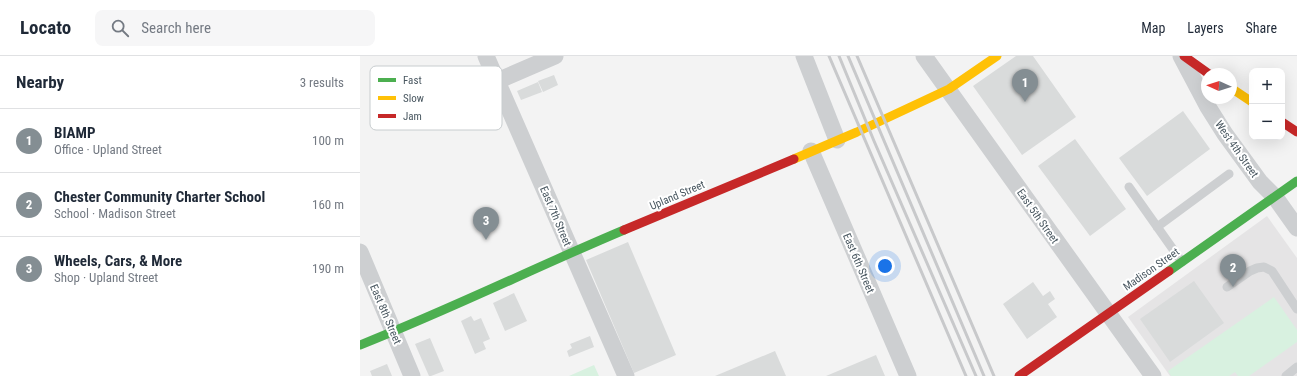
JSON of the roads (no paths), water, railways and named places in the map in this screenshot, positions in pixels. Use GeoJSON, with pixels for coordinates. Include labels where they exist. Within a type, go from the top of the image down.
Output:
{"type":"FeatureCollection","features":[{"type":"Feature","properties":{"kind":"street","name":"East 7th Street"},"geometry":{"type":"LineString","coordinates":[[486,56],[490,66]]}},
{"type":"Feature","properties":{"kind":"street"},"geometry":{"type":"LineString","coordinates":[[502,79],[555,56]]}},
{"type":"Feature","properties":{"kind":"street"},"geometry":{"type":"LineString","coordinates":[[804,56],[836,140]]}},
{"type":"Feature","properties":{"kind":"street","name":"East 5th Street"},"geometry":{"type":"LineString","coordinates":[[924,56],[949,89],[1152,376]]}},
{"type":"Feature","properties":{"kind":"street","name":"Upland Street"},"geometry":{"type":"LineString","coordinates":[[360,346],[571,252],[856,132],[949,89],[997,56]]}},
{"type":"Feature","properties":{"kind":"street"},"geometry":{"type":"LineString","coordinates":[[1182,56],[1201,69]]}},
{"type":"Feature","properties":{"kind":"street","name":"West 4th Street"},"geometry":{"type":"LineString","coordinates":[[1182,56],[1225,134],[1260,182],[1275,197],[1297,228]]}},
{"type":"Feature","properties":{"kind":"street"},"geometry":{"type":"LineString","coordinates":[[1237,92],[1249,100]]}},
{"type":"Feature","properties":{"kind":"street","name":"East 7th Street"},"geometry":{"type":"LineString","coordinates":[[502,93],[626,376]]}},
{"type":"Feature","properties":{"kind":"street"},"geometry":{"type":"LineString","coordinates":[[1285,124],[1297,132]]}},
{"type":"Feature","properties":{"kind":"street","name":"East 6th Street"},"geometry":{"type":"LineString","coordinates":[[811,151],[908,376]]}},
{"type":"Feature","properties":{"kind":"street","name":"Madison Street"},"geometry":{"type":"LineString","coordinates":[[1018,376],[1297,181]]}},
{"type":"Feature","properties":{"kind":"street","name":"East 8th Street"},"geometry":{"type":"LineString","coordinates":[[360,252],[412,376]]}},
{"type":"Feature","properties":{"kind":"lane"},"geometry":{"type":"LineString","coordinates":[[1157,227],[1229,174]]}},
{"type":"Feature","properties":{"kind":"lane"},"geometry":{"type":"LineString","coordinates":[[1129,187],[1182,262]]}},
{"type":"Feature","properties":{"kind":"lane"},"geometry":{"type":"LineString","coordinates":[[1227,287],[1250,271],[1264,267],[1272,271],[1297,309]]}},
{"type":"Feature","properties":{"kind":"lane"},"geometry":{"type":"LineString","coordinates":[[1286,376],[1297,368]]}},
{"type":"Feature","properties":{"kind":"railway"},"geometry":{"type":"LineString","coordinates":[[829,56],[966,376]]}},
{"type":"Feature","properties":{"kind":"railway"},"geometry":{"type":"LineString","coordinates":[[839,56],[874,141],[976,376]]}},
{"type":"Feature","properties":{"kind":"railway"},"geometry":{"type":"LineString","coordinates":[[848,56],[984,376]]}},
{"type":"Feature","properties":{"kind":"railway"},"geometry":{"type":"LineString","coordinates":[[857,56],[994,376]]}},
{"type":"Feature","properties":{"kind":"place","name":"BIAMP"},"geometry":{"type":"Point","coordinates":[1025,102]}},
{"type":"Feature","properties":{"kind":"place","name":"Wheels, Cars, & More"},"geometry":{"type":"Point","coordinates":[486,240]}},
{"type":"Feature","properties":{"kind":"place","name":"Chester Community Charter School"},"geometry":{"type":"Point","coordinates":[1233,287]}}]}
